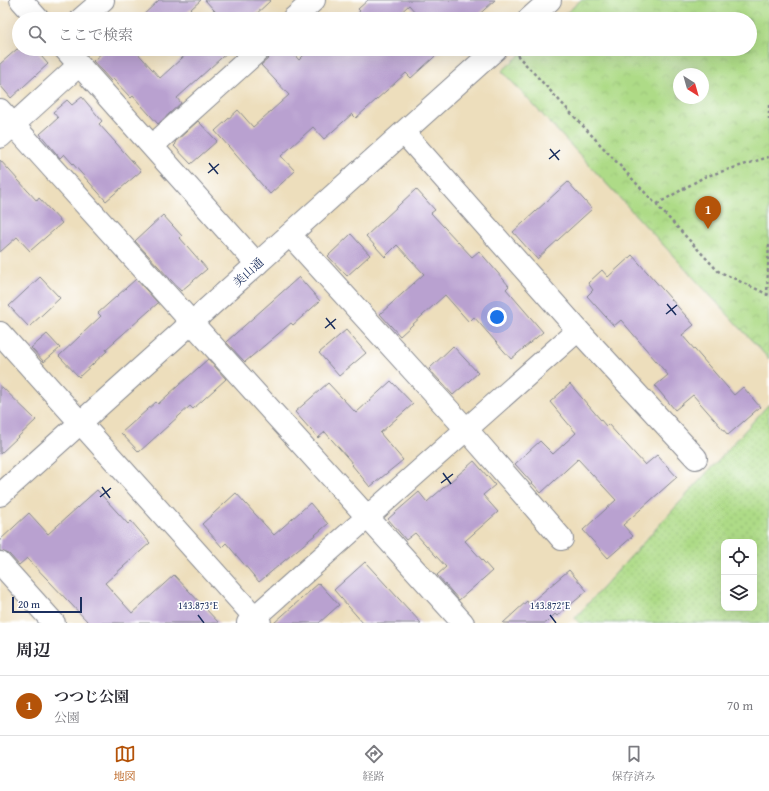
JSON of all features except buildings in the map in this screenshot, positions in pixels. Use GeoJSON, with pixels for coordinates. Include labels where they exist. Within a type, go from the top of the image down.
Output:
{"type":"FeatureCollection","features":[{"type":"Feature","properties":{"kind":"street"},"geometry":{"type":"LineString","coordinates":[[21,0],[32,12]]}},
{"type":"Feature","properties":{"kind":"street"},"geometry":{"type":"LineString","coordinates":[[89,12],[103,0]]}},
{"type":"Feature","properties":{"kind":"street"},"geometry":{"type":"LineString","coordinates":[[301,12],[314,0]]}},
{"type":"Feature","properties":{"kind":"street"},"geometry":{"type":"LineString","coordinates":[[537,12],[550,0]]}},
{"type":"Feature","properties":{"kind":"street"},"geometry":{"type":"LineString","coordinates":[[152,146],[252,56]]}},
{"type":"Feature","properties":{"kind":"street","name":"美山通"},"geometry":{"type":"LineString","coordinates":[[0,495],[404,133],[500,56]]}},
{"type":"Feature","properties":{"kind":"street"},"geometry":{"type":"LineString","coordinates":[[257,264],[72,57],[4,124],[193,321],[463,623]]}},
{"type":"Feature","properties":{"kind":"street"},"geometry":{"type":"LineString","coordinates":[[404,133],[578,330],[696,458]]}},
{"type":"Feature","properties":{"kind":"street"},"geometry":{"type":"LineString","coordinates":[[290,235],[467,430],[562,539]]}},
{"type":"Feature","properties":{"kind":"street"},"geometry":{"type":"LineString","coordinates":[[0,333],[81,422],[254,621],[367,517],[467,430],[578,330]]}},
{"type":"Feature","properties":{"kind":"street"},"geometry":{"type":"LineString","coordinates":[[0,563],[54,623]]}},
{"type":"Feature","properties":{"kind":"path"},"geometry":{"type":"LineString","coordinates":[[511,56],[657,204],[718,271],[768,296],[769,242]]}},
{"type":"Feature","properties":{"kind":"path"},"geometry":{"type":"LineString","coordinates":[[769,105],[769,122]]}},
{"type":"Feature","properties":{"kind":"path"},"geometry":{"type":"LineString","coordinates":[[657,204],[704,177],[769,157]]}},
{"type":"Feature","properties":{"kind":"green space"},"geometry":{"type":"Polygon","coordinates":[[[581,0],[769,0],[769,359],[502,71],[519,56],[757,56],[757,12],[568,12],[581,0]]]}},
{"type":"Feature","properties":{"kind":"green space"},"geometry":{"type":"Polygon","coordinates":[[[769,404],[769,623],[579,623],[575,618],[769,404]]]}},
{"type":"Feature","properties":{"kind":"place","name":"つつじ公園"},"geometry":{"type":"Point","coordinates":[708,229]}}]}
